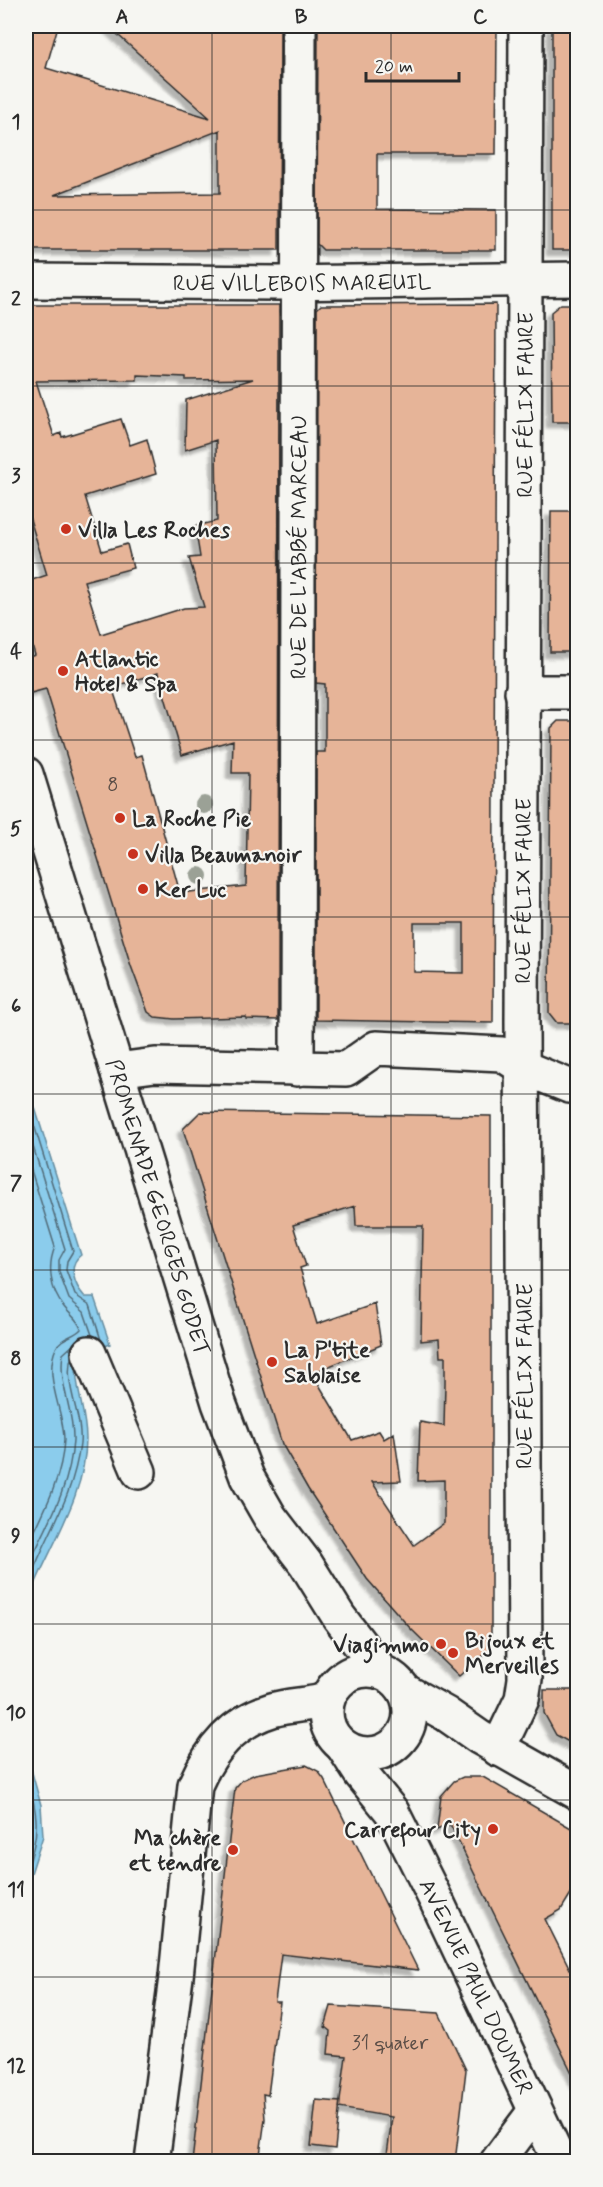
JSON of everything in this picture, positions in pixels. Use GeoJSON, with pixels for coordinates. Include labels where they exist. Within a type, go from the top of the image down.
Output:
{"type":"FeatureCollection","features":[{"type":"Feature","properties":{"kind":"street","name":"RUE DE L'ABBÉ MARCEAU"},"geometry":{"type":"LineString","coordinates":[[297,1069],[299,26]]}},
{"type":"Feature","properties":{"kind":"street","name":"RUE FÉLIX FAURE"},"geometry":{"type":"LineString","coordinates":[[488,1743],[522,1699],[525,1679],[522,692],[525,26]]}},
{"type":"Feature","properties":{"kind":"street","name":"RUE VILLEBOIS MAREUIL"},"geometry":{"type":"LineString","coordinates":[[26,281],[298,283],[578,279]]}},
{"type":"Feature","properties":{"kind":"street"},"geometry":{"type":"LineString","coordinates":[[522,692],[578,692]]}},
{"type":"Feature","properties":{"kind":"street","name":"PROMENADE GEORGES GODET"},"geometry":{"type":"LineString","coordinates":[[26,774],[219,1403],[247,1477],[270,1517],[306,1564],[339,1617],[393,1681]]}},
{"type":"Feature","properties":{"kind":"street"},"geometry":{"type":"LineString","coordinates":[[117,1070],[155,1065],[346,1069],[376,1048],[502,1054],[522,1067],[569,1086],[578,1086]]}},
{"type":"Feature","properties":{"kind":"street"},"geometry":{"type":"LineString","coordinates":[[89,1353],[139,1472]]}},
{"type":"Feature","properties":{"kind":"street"},"geometry":{"type":"LineString","coordinates":[[339,1617],[327,1726],[343,1746],[367,1754],[380,1752],[419,1731],[446,1730],[488,1743]]}},
{"type":"Feature","properties":{"kind":"street"},"geometry":{"type":"LineString","coordinates":[[152,2162],[176,1977],[195,1785],[207,1757],[231,1731],[272,1710],[306,1706],[331,1692],[356,1670],[393,1681],[488,1743],[578,1793]]}},
{"type":"Feature","properties":{"kind":"street"},"geometry":{"type":"LineString","coordinates":[[393,1681],[410,1715],[396,1742]]}},
{"type":"Feature","properties":{"kind":"street","name":"AVENUE PAUL DOUMER"},"geometry":{"type":"LineString","coordinates":[[392,1812],[389,1788],[396,1742]]}},
{"type":"Feature","properties":{"kind":"street","name":"AVENUE PAUL DOUMER"},"geometry":{"type":"LineString","coordinates":[[343,1746],[361,1774],[392,1812],[560,2162]]}},
{"type":"Feature","properties":{"kind":"street"},"geometry":{"type":"LineString","coordinates":[[496,2162],[535,2111]]}},
{"type":"Feature","properties":{"kind":"water"},"geometry":{"type":"Polygon","coordinates":[[[26,1079],[81,1255],[74,1264],[75,1281],[85,1297],[94,1297],[110,1344],[76,1358],[86,1439],[84,1461],[72,1504],[26,1607],[26,1079]]]}},
{"type":"Feature","properties":{"kind":"water"},"geometry":{"type":"Polygon","coordinates":[[[26,1751],[41,1805],[43,1836],[26,1889],[26,1751]]]}},
{"type":"Feature","properties":{"kind":"building"},"geometry":{"type":"Polygon","coordinates":[[[26,26],[58,26],[46,68],[210,118],[108,26],[280,26],[279,250],[26,250],[26,26]],[[220,130],[54,195],[220,193],[220,130]]]}},
{"type":"Feature","properties":{"kind":"building"},"geometry":{"type":"Polygon","coordinates":[[[318,26],[497,26],[496,154],[377,154],[377,209],[496,210],[496,250],[323,250],[317,244],[318,26]]]}},
{"type":"Feature","properties":{"kind":"building"},"geometry":{"type":"Polygon","coordinates":[[[552,26],[578,26],[578,250],[552,250],[552,26]]]}},
{"type":"Feature","properties":{"kind":"building"},"geometry":{"type":"Polygon","coordinates":[[[496,304],[493,1023],[316,1020],[316,752],[325,752],[325,684],[316,683],[317,309],[321,305],[496,304]],[[414,923],[414,972],[464,973],[464,923],[414,923]]]}},
{"type":"Feature","properties":{"kind":"building"},"geometry":{"type":"Polygon","coordinates":[[[561,304],[578,304],[578,422],[552,422],[551,312],[561,304]]]}},
{"type":"Feature","properties":{"kind":"building"},"geometry":{"type":"Polygon","coordinates":[[[26,305],[279,305],[278,1020],[246,1019],[246,1017],[174,1019],[155,1017],[148,1012],[131,966],[46,689],[31,693],[26,674],[26,658],[35,655],[26,624],[26,582],[47,575],[30,519],[26,521],[26,305]],[[137,375],[137,380],[36,381],[54,436],[61,433],[62,437],[121,419],[130,445],[147,439],[156,474],[85,496],[102,551],[127,544],[133,568],[84,581],[101,634],[184,608],[204,607],[189,558],[200,557],[195,526],[217,521],[216,440],[185,450],[186,400],[253,379],[186,380],[186,377],[137,375]],[[158,673],[112,687],[135,757],[142,755],[180,893],[246,886],[248,773],[232,773],[233,740],[182,755],[158,673]]]}},
{"type":"Feature","properties":{"kind":"building"},"geometry":{"type":"Polygon","coordinates":[[[551,511],[578,511],[578,652],[550,652],[551,511]]]}},
{"type":"Feature","properties":{"kind":"building"},"geometry":{"type":"Polygon","coordinates":[[[558,721],[577,721],[578,1023],[557,1023],[549,1013],[551,728],[558,721]]]}},
{"type":"Feature","properties":{"kind":"building"},"geometry":{"type":"Polygon","coordinates":[[[200,1112],[491,1116],[491,1649],[459,1676],[410,1628],[367,1579],[308,1489],[282,1444],[183,1129],[200,1112]],[[355,1206],[293,1225],[306,1266],[300,1268],[317,1324],[375,1304],[381,1345],[312,1373],[352,1440],[379,1431],[384,1439],[394,1433],[401,1481],[372,1482],[414,1545],[444,1523],[444,1480],[418,1481],[420,1422],[444,1426],[445,1383],[445,1357],[440,1357],[439,1339],[421,1341],[423,1226],[356,1226],[355,1206]]]}},
{"type":"Feature","properties":{"kind":"building"},"geometry":{"type":"Polygon","coordinates":[[[544,1690],[578,1690],[578,1747],[556,1735],[544,1713],[544,1690]]]}},
{"type":"Feature","properties":{"kind":"building"},"geometry":{"type":"Polygon","coordinates":[[[306,1765],[318,1771],[324,1779],[418,1970],[281,1954],[275,2002],[280,2002],[268,2095],[263,2094],[265,2119],[259,2162],[192,2162],[235,1788],[242,1780],[255,1774],[306,1765]]]}},
{"type":"Feature","properties":{"kind":"building"},"geometry":{"type":"Polygon","coordinates":[[[463,1777],[483,1777],[578,1832],[578,1882],[561,1910],[545,1919],[578,1985],[578,2085],[450,1824],[437,1830],[441,1796],[454,1781],[463,1777]]]}},
{"type":"Feature","properties":{"kind":"building"},"geometry":{"type":"Polygon","coordinates":[[[331,2006],[439,2013],[466,2070],[455,2162],[386,2162],[392,2117],[339,2108],[346,2056],[328,2054],[330,2031],[325,2027],[331,2006]]]}},
{"type":"Feature","properties":{"kind":"building"},"geometry":{"type":"Polygon","coordinates":[[[316,2100],[340,2102],[335,2149],[311,2146],[316,2100]]]}},
{"type":"Feature","properties":{"kind":"place","name":"Villa Les Roches"},"geometry":{"type":"Point","coordinates":[66,529]}},
{"type":"Feature","properties":{"kind":"place","name":"Atlantic Hotel & Spa"},"geometry":{"type":"Point","coordinates":[63,671]}},
{"type":"Feature","properties":{"kind":"place","name":"La Roche Pie"},"geometry":{"type":"Point","coordinates":[120,818]}},
{"type":"Feature","properties":{"kind":"place","name":"Villa Beaumanoir"},"geometry":{"type":"Point","coordinates":[133,854]}},
{"type":"Feature","properties":{"kind":"place","name":"Ker Luc"},"geometry":{"type":"Point","coordinates":[143,889]}},
{"type":"Feature","properties":{"kind":"place","name":"La P'tite Sablaise"},"geometry":{"type":"Point","coordinates":[272,1362]}},
{"type":"Feature","properties":{"kind":"place","name":"Viagimmo"},"geometry":{"type":"Point","coordinates":[441,1644]}},
{"type":"Feature","properties":{"kind":"place","name":"Bijoux et Merveilles"},"geometry":{"type":"Point","coordinates":[453,1653]}},
{"type":"Feature","properties":{"kind":"place","name":"Carrefour City"},"geometry":{"type":"Point","coordinates":[493,1829]}},
{"type":"Feature","properties":{"kind":"place","name":"Ma chère et tendre"},"geometry":{"type":"Point","coordinates":[233,1850]}}]}
